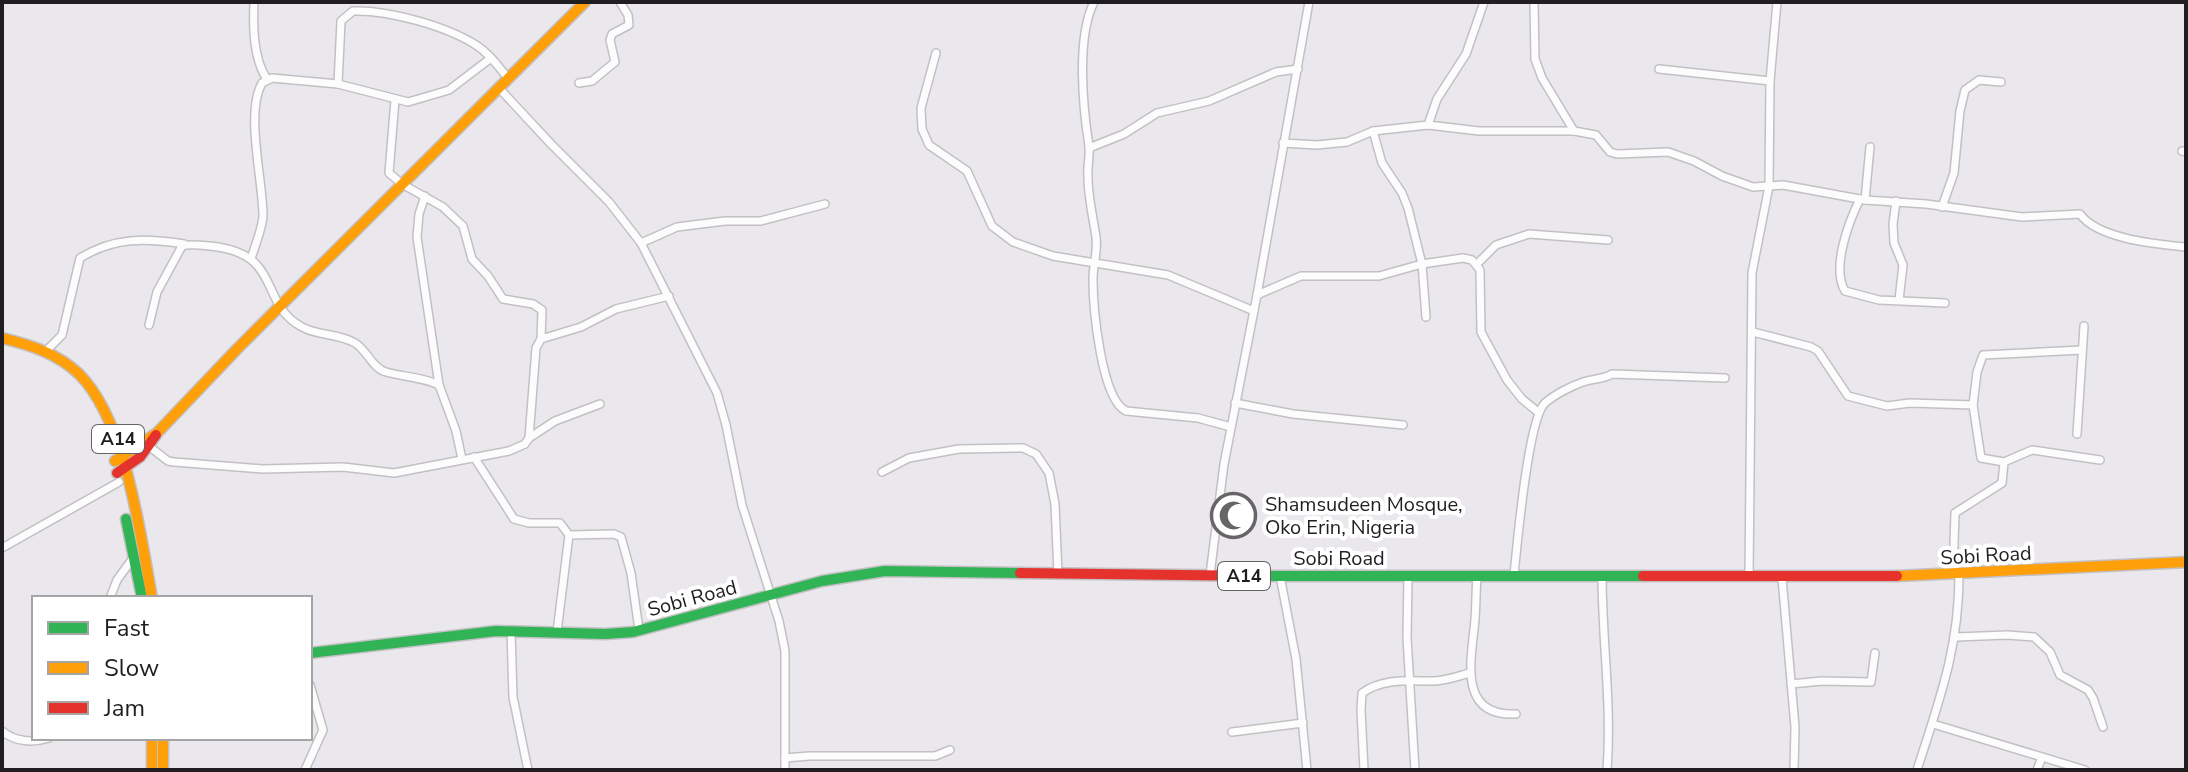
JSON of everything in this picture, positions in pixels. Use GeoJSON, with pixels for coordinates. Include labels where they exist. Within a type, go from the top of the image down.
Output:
{"type":"FeatureCollection","features":[{"type":"Feature","properties":{"kind":"main road"},"geometry":{"type":"LineString","coordinates":[[119,458],[157,433],[507,77],[585,2]]}},
{"type":"Feature","properties":{"kind":"main road","name":"A14"},"geometry":{"type":"LineString","coordinates":[[2,338],[46,351],[76,370],[100,397],[108,413],[119,458],[142,596]]}},
{"type":"Feature","properties":{"kind":"main road","name":"A14"},"geometry":{"type":"LineString","coordinates":[[2,346],[40,357],[82,388],[101,417],[119,458]]}},
{"type":"Feature","properties":{"kind":"main road"},"geometry":{"type":"LineString","coordinates":[[121,475],[150,447],[157,433]]}},
{"type":"Feature","properties":{"kind":"main road","name":"A14"},"geometry":{"type":"LineString","coordinates":[[121,475],[151,596]]}},
{"type":"Feature","properties":{"kind":"main road","name":"Sobi Road"},"geometry":{"type":"LineString","coordinates":[[312,653],[472,633],[605,634],[639,630],[863,573],[1782,578],[1956,575],[2186,562]]}},
{"type":"Feature","properties":{"kind":"main road"},"geometry":{"type":"LineString","coordinates":[[152,740],[152,770]]}},
{"type":"Feature","properties":{"kind":"main road"},"geometry":{"type":"LineString","coordinates":[[163,740],[163,770]]}},
{"type":"Feature","properties":{"kind":"street"},"geometry":{"type":"LineString","coordinates":[[254,2],[257,56],[267,79],[338,84],[408,102],[449,90],[491,58]]}},
{"type":"Feature","properties":{"kind":"street"},"geometry":{"type":"LineString","coordinates":[[350,2],[353,11]]}},
{"type":"Feature","properties":{"kind":"street"},"geometry":{"type":"LineString","coordinates":[[579,83],[592,81],[615,62],[610,40],[612,34],[629,25],[620,2]]}},
{"type":"Feature","properties":{"kind":"street"},"geometry":{"type":"LineString","coordinates":[[1094,2],[1087,23],[1083,73],[1084,126],[1089,148],[1088,178],[1097,240],[1093,276],[1099,346],[1112,394],[1118,408],[1126,411],[1198,418],[1231,427]]}},
{"type":"Feature","properties":{"kind":"street"},"geometry":{"type":"LineString","coordinates":[[1210,575],[1235,403],[1309,2]]}},
{"type":"Feature","properties":{"kind":"street"},"geometry":{"type":"LineString","coordinates":[[1428,125],[1437,99],[1466,54],[1484,2]]}},
{"type":"Feature","properties":{"kind":"street"},"geometry":{"type":"LineString","coordinates":[[1534,2],[1535,59],[1542,78],[1574,131]]}},
{"type":"Feature","properties":{"kind":"street"},"geometry":{"type":"LineString","coordinates":[[1749,577],[1752,273],[1769,186],[1770,81],[1777,2]]}},
{"type":"Feature","properties":{"kind":"street"},"geometry":{"type":"LineString","coordinates":[[338,84],[339,32],[344,16],[353,11],[395,16],[434,27],[476,45],[507,77]]}},
{"type":"Feature","properties":{"kind":"street"},"geometry":{"type":"LineString","coordinates":[[936,53],[921,108],[922,129],[929,145],[967,171],[992,226],[1013,242],[1053,256],[1168,275],[1254,311]]}},
{"type":"Feature","properties":{"kind":"street"},"geometry":{"type":"LineString","coordinates":[[1089,148],[1124,134],[1157,113],[1209,101],[1263,77],[1298,69]]}},
{"type":"Feature","properties":{"kind":"street"},"geometry":{"type":"LineString","coordinates":[[1659,69],[1770,81]]}},
{"type":"Feature","properties":{"kind":"street"},"geometry":{"type":"LineString","coordinates":[[251,259],[263,216],[256,145],[256,99],[267,79]]}},
{"type":"Feature","properties":{"kind":"street"},"geometry":{"type":"LineString","coordinates":[[1942,207],[1954,173],[1965,90],[1979,80],[2001,82]]}},
{"type":"Feature","properties":{"kind":"street"},"geometry":{"type":"LineString","coordinates":[[498,87],[609,202],[641,243],[717,393],[742,505],[779,621],[787,671],[785,770]]}},
{"type":"Feature","properties":{"kind":"street"},"geometry":{"type":"LineString","coordinates":[[395,100],[389,171],[402,184],[443,207],[463,226],[472,259],[503,299],[533,304],[542,310],[529,438]]}},
{"type":"Feature","properties":{"kind":"street"},"geometry":{"type":"LineString","coordinates":[[1283,143],[1317,145],[1347,142],[1373,131],[1428,125],[1479,131],[1574,131],[1596,135],[1610,152],[1668,152],[1753,187],[1817,189],[1862,200],[1896,201],[2039,218],[2080,214],[2089,225],[2125,238],[2186,247]]}},
{"type":"Feature","properties":{"kind":"street"},"geometry":{"type":"LineString","coordinates":[[1373,131],[1382,163],[1408,208],[1422,264],[1426,317]]}},
{"type":"Feature","properties":{"kind":"street"},"geometry":{"type":"LineString","coordinates":[[1870,147],[1862,200],[1848,224],[1839,282],[1845,291],[1879,300],[1945,303]]}},
{"type":"Feature","properties":{"kind":"street"},"geometry":{"type":"LineString","coordinates":[[425,196],[419,214],[417,237],[439,385],[456,431],[462,459]]}},
{"type":"Feature","properties":{"kind":"street"},"geometry":{"type":"LineString","coordinates":[[1896,201],[1894,243],[1903,265],[1899,300]]}},
{"type":"Feature","properties":{"kind":"street"},"geometry":{"type":"LineString","coordinates":[[641,243],[677,227],[725,221],[771,220],[825,204]]}},
{"type":"Feature","properties":{"kind":"street"},"geometry":{"type":"LineString","coordinates":[[1477,264],[1496,245],[1529,234],[1608,240]]}},
{"type":"Feature","properties":{"kind":"street"},"geometry":{"type":"LineString","coordinates":[[46,351],[62,335],[80,258],[125,241],[154,239],[222,248],[251,259],[267,276],[280,307],[306,329],[340,336],[360,346],[384,371],[439,385]]}},
{"type":"Feature","properties":{"kind":"street"},"geometry":{"type":"LineString","coordinates":[[149,325],[157,292],[184,244]]}},
{"type":"Feature","properties":{"kind":"street"},"geometry":{"type":"LineString","coordinates":[[1257,295],[1301,276],[1379,276],[1422,264],[1463,258],[1477,264],[1480,270],[1481,332],[1507,380],[1538,412]]}},
{"type":"Feature","properties":{"kind":"street"},"geometry":{"type":"LineString","coordinates":[[541,339],[581,327],[616,309],[669,296]]}},
{"type":"Feature","properties":{"kind":"street"},"geometry":{"type":"LineString","coordinates":[[2077,434],[2084,326]]}},
{"type":"Feature","properties":{"kind":"street"},"geometry":{"type":"LineString","coordinates":[[1753,332],[1811,347],[1823,358],[1842,390],[1857,399],[1887,406],[1910,403],[1973,405]]}},
{"type":"Feature","properties":{"kind":"street"},"geometry":{"type":"LineString","coordinates":[[2082,350],[1983,355],[1977,372],[1973,405],[1981,458],[2004,462],[2032,450],[2100,460]]}},
{"type":"Feature","properties":{"kind":"street"},"geometry":{"type":"LineString","coordinates":[[1514,575],[1520,510],[1538,412],[1545,402],[1584,381],[1604,379],[1612,374],[1725,378]]}},
{"type":"Feature","properties":{"kind":"street"},"geometry":{"type":"LineString","coordinates":[[1235,403],[1293,414],[1403,425]]}},
{"type":"Feature","properties":{"kind":"street"},"geometry":{"type":"LineString","coordinates":[[150,447],[168,461],[263,469],[322,466],[394,473],[509,451],[525,444],[555,421],[600,404]]}},
{"type":"Feature","properties":{"kind":"street"},"geometry":{"type":"LineString","coordinates":[[882,472],[909,458],[947,450],[1023,448],[1036,454],[1049,473],[1055,504],[1058,574]]}},
{"type":"Feature","properties":{"kind":"street"},"geometry":{"type":"LineString","coordinates":[[474,457],[514,519],[529,523],[560,523],[569,535],[557,633]]}},
{"type":"Feature","properties":{"kind":"street"},"geometry":{"type":"LineString","coordinates":[[1917,770],[1951,665],[1956,637],[1955,513],[2002,483],[2004,462]]}},
{"type":"Feature","properties":{"kind":"street"},"geometry":{"type":"LineString","coordinates":[[2,548],[121,475]]}},
{"type":"Feature","properties":{"kind":"street"},"geometry":{"type":"LineString","coordinates":[[569,535],[614,534],[621,537],[631,573],[639,630]]}},
{"type":"Feature","properties":{"kind":"street"},"geometry":{"type":"LineString","coordinates":[[111,596],[117,580],[134,556]]}},
{"type":"Feature","properties":{"kind":"street"},"geometry":{"type":"LineString","coordinates":[[1477,575],[1470,673],[1482,705],[1497,713],[1516,714]]}},
{"type":"Feature","properties":{"kind":"street"},"geometry":{"type":"LineString","coordinates":[[1602,575],[1607,770]]}},
{"type":"Feature","properties":{"kind":"street"},"geometry":{"type":"LineString","coordinates":[[1280,576],[1296,659],[1307,770]]}},
{"type":"Feature","properties":{"kind":"street"},"geometry":{"type":"LineString","coordinates":[[1408,576],[1407,638],[1415,770]]}},
{"type":"Feature","properties":{"kind":"street"},"geometry":{"type":"LineString","coordinates":[[1782,578],[1795,727],[1794,770]]}},
{"type":"Feature","properties":{"kind":"street"},"geometry":{"type":"LineString","coordinates":[[511,631],[513,697],[528,770]]}},
{"type":"Feature","properties":{"kind":"street"},"geometry":{"type":"LineString","coordinates":[[1956,637],[2034,637],[2050,652],[2060,675],[2088,690],[2103,727]]}},
{"type":"Feature","properties":{"kind":"street"},"geometry":{"type":"LineString","coordinates":[[1791,684],[1871,682],[1875,653]]}},
{"type":"Feature","properties":{"kind":"street"},"geometry":{"type":"LineString","coordinates":[[1364,770],[1362,693],[1372,686],[1411,679],[1431,681],[1470,673]]}},
{"type":"Feature","properties":{"kind":"street"},"geometry":{"type":"LineString","coordinates":[[305,770],[323,730],[312,692]]}},
{"type":"Feature","properties":{"kind":"street"},"geometry":{"type":"LineString","coordinates":[[1232,732],[1303,723]]}},
{"type":"Feature","properties":{"kind":"street"},"geometry":{"type":"LineString","coordinates":[[1933,724],[2085,770]]}},
{"type":"Feature","properties":{"kind":"street"},"geometry":{"type":"LineString","coordinates":[[2,731],[23,740],[44,740]]}},
{"type":"Feature","properties":{"kind":"street"},"geometry":{"type":"LineString","coordinates":[[785,758],[935,756],[950,750]]}},
{"type":"Feature","properties":{"kind":"street"},"geometry":{"type":"LineString","coordinates":[[2037,770],[2042,757]]}},
{"type":"Feature","properties":{"kind":"traffic: fast"},"geometry":{"type":"LineString","coordinates":[[126,519],[142,596]]}},
{"type":"Feature","properties":{"kind":"traffic: fast"},"geometry":{"type":"LineString","coordinates":[[312,653],[496,631],[633,632],[822,581],[885,571],[1020,573]]}},
{"type":"Feature","properties":{"kind":"traffic: fast"},"geometry":{"type":"LineString","coordinates":[[1264,576],[1643,576]]}},
{"type":"Feature","properties":{"kind":"traffic: slow"},"geometry":{"type":"LineString","coordinates":[[115,461],[157,433],[238,348],[585,2]]}},
{"type":"Feature","properties":{"kind":"traffic: slow"},"geometry":{"type":"LineString","coordinates":[[2,338],[62,360],[79,374],[95,394],[109,420],[129,479],[152,596]]}},
{"type":"Feature","properties":{"kind":"traffic: slow"},"geometry":{"type":"LineString","coordinates":[[1897,576],[2186,562]]}},
{"type":"Feature","properties":{"kind":"traffic: slow"},"geometry":{"type":"LineString","coordinates":[[152,740],[152,770]]}},
{"type":"Feature","properties":{"kind":"traffic: slow"},"geometry":{"type":"LineString","coordinates":[[163,740],[163,770]]}},
{"type":"Feature","properties":{"kind":"traffic: jam"},"geometry":{"type":"LineString","coordinates":[[117,473],[140,457],[156,435]]}},
{"type":"Feature","properties":{"kind":"traffic: jam"},"geometry":{"type":"LineString","coordinates":[[1020,573],[1264,576]]}},
{"type":"Feature","properties":{"kind":"traffic: jam"},"geometry":{"type":"LineString","coordinates":[[1643,576],[1897,576]]}},
{"type":"Feature","properties":{"kind":"place","name":"Shamsudeen Mosque, Oko Erin, Nigeria"},"geometry":{"type":"Point","coordinates":[1234,516]}}]}
